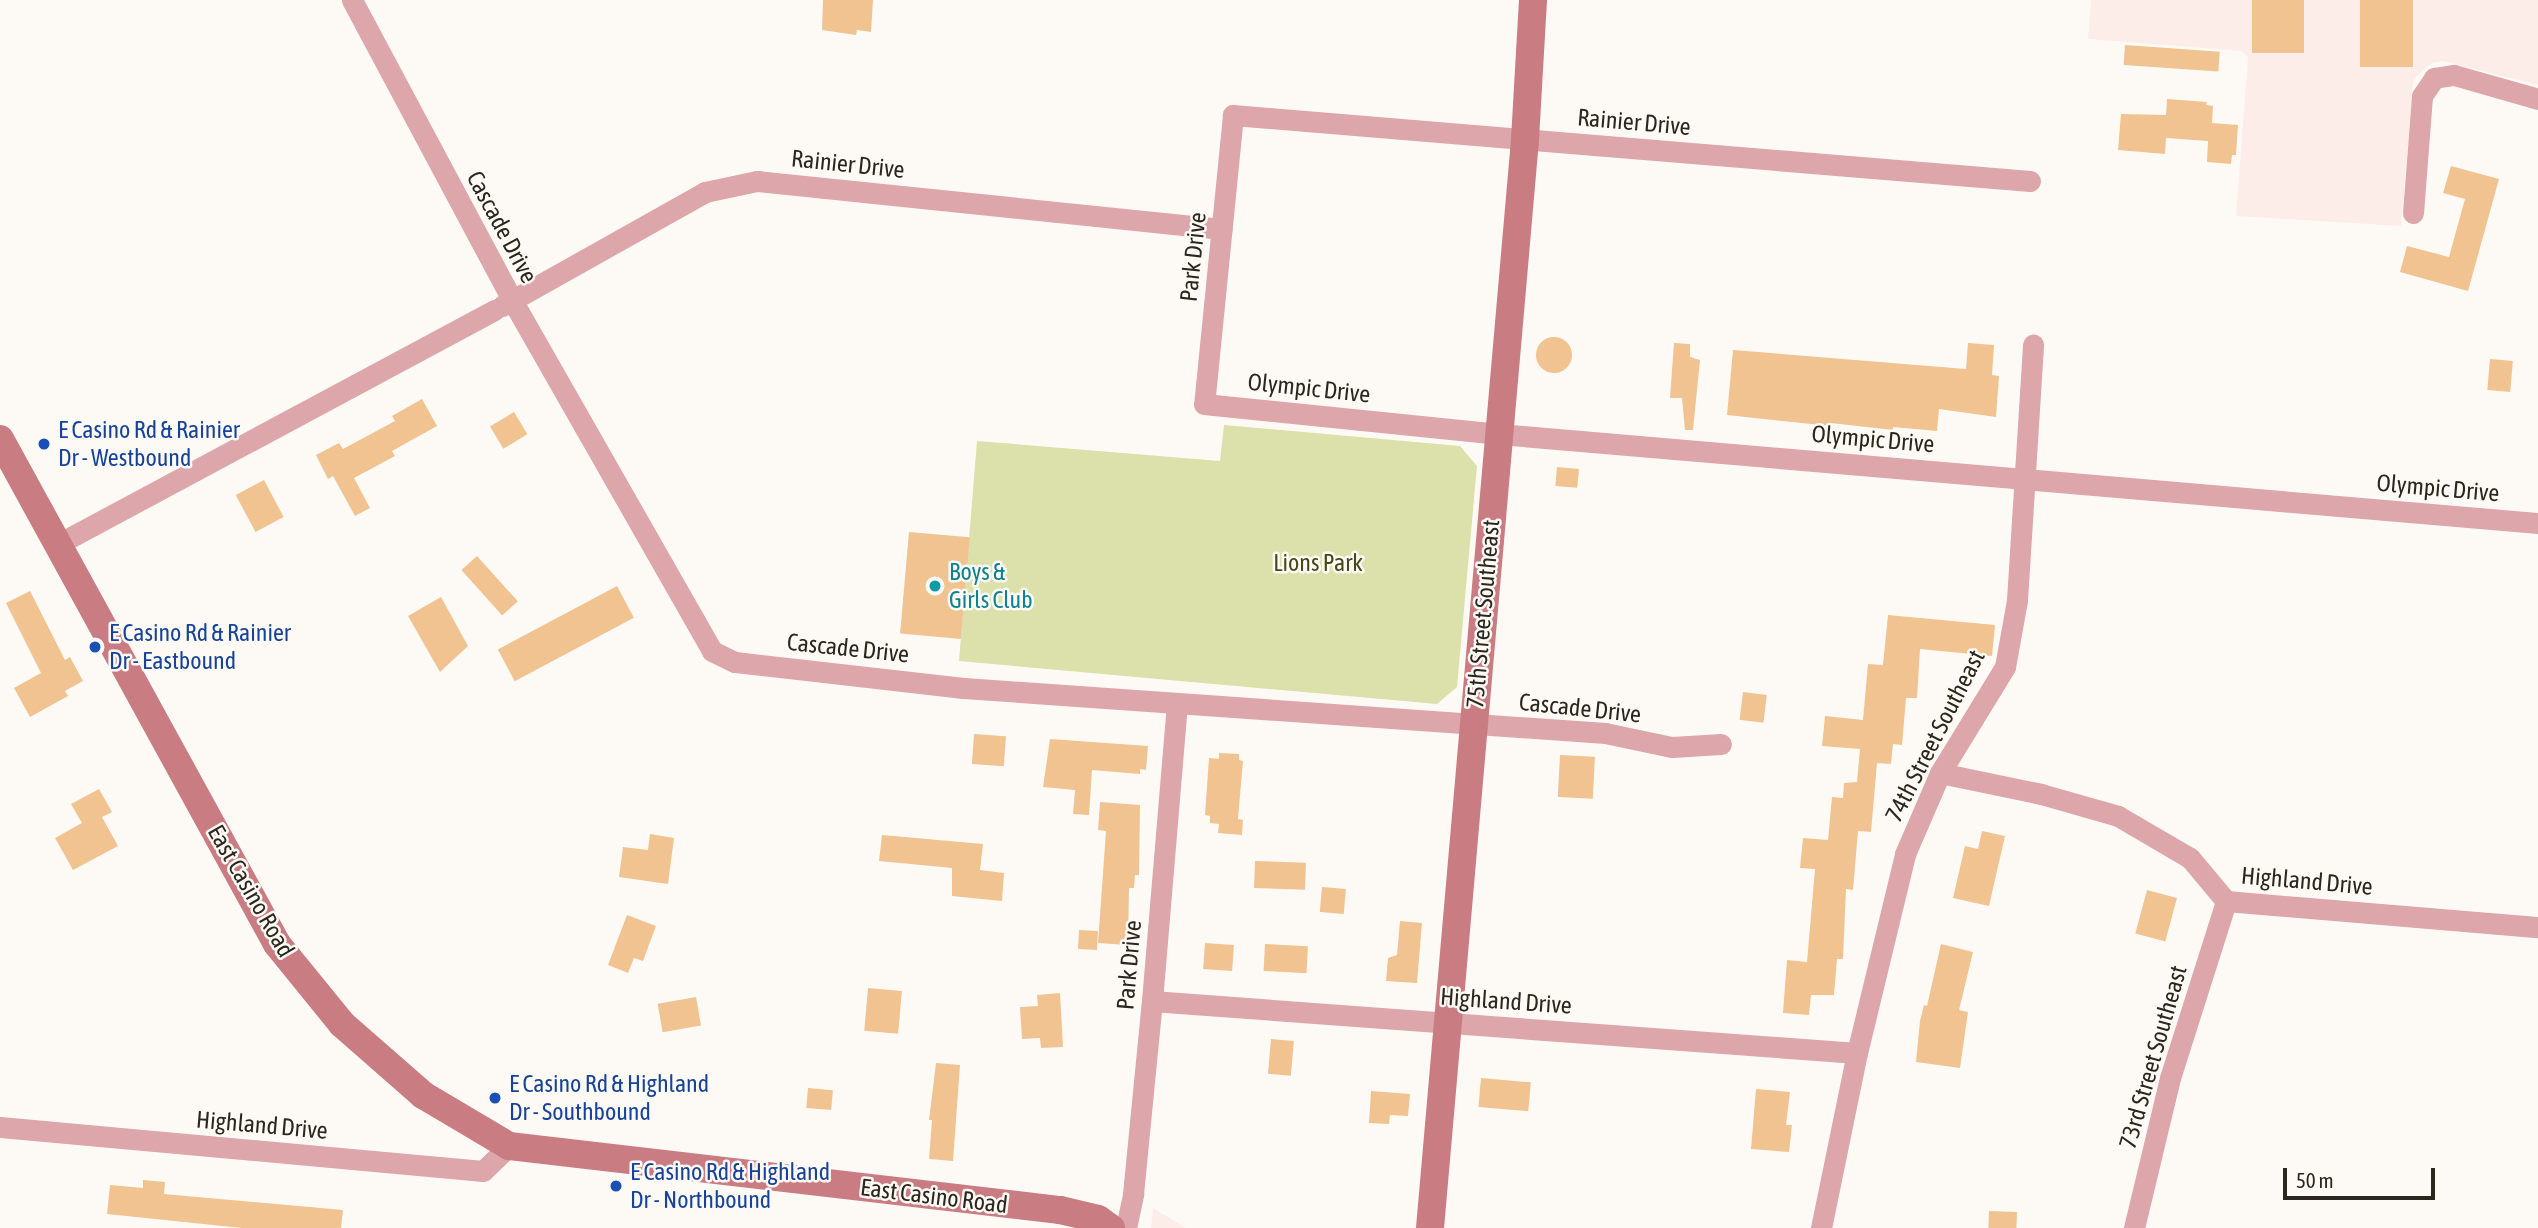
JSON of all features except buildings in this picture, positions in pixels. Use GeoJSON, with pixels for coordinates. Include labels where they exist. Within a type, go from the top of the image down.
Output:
{"type":"FeatureCollection","features":[{"type":"Feature","properties":{"kind":"street","name":"Cascade Drive"},"geometry":{"type":"LineString","coordinates":[[352,0],[502,306],[712,651],[736,663],[964,688],[1605,733],[1672,747],[1721,744]]}},
{"type":"Feature","properties":{"kind":"street","name":"75th Street Southeast"},"geometry":{"type":"LineString","coordinates":[[1430,1228],[1525,139],[1534,0]]}},
{"type":"Feature","properties":{"kind":"street"},"geometry":{"type":"LineString","coordinates":[[2413,213],[2422,96],[2434,78],[2454,75],[2538,99]]}},
{"type":"Feature","properties":{"kind":"street","name":"Rainier Drive"},"geometry":{"type":"LineString","coordinates":[[1233,115],[2030,181]]}},
{"type":"Feature","properties":{"kind":"street","name":"Park Drive"},"geometry":{"type":"LineString","coordinates":[[1204,404],[1233,115]]}},
{"type":"Feature","properties":{"kind":"street","name":"Rainier Drive"},"geometry":{"type":"LineString","coordinates":[[60,543],[502,306],[705,192],[757,181],[1222,229]]}},
{"type":"Feature","properties":{"kind":"street","name":"74th Street Southeast"},"geometry":{"type":"LineString","coordinates":[[1821,1228],[1857,1054],[1905,854],[1940,773],[2005,667],[2017,600],[2033,344]]}},
{"type":"Feature","properties":{"kind":"street","name":"Olympic Drive"},"geometry":{"type":"LineString","coordinates":[[1204,404],[1499,434],[2538,523]]}},
{"type":"Feature","properties":{"kind":"street","name":"East Casino Road"},"geometry":{"type":"LineString","coordinates":[[0,439],[60,543],[276,944],[342,1024],[423,1094],[509,1146],[1060,1210],[1098,1219],[1111,1228]]}},
{"type":"Feature","properties":{"kind":"street","name":"Park Drive"},"geometry":{"type":"LineString","coordinates":[[1126,1228],[1133,1194],[1152,1001],[1177,705]]}},
{"type":"Feature","properties":{"kind":"street","name":"Highland Drive"},"geometry":{"type":"LineString","coordinates":[[1940,773],[2040,794],[2118,816],[2190,858],[2226,901],[2538,927]]}},
{"type":"Feature","properties":{"kind":"street","name":"73rd Street Southeast"},"geometry":{"type":"LineString","coordinates":[[2134,1228],[2170,1078],[2226,901]]}},
{"type":"Feature","properties":{"kind":"street","name":"Highland Drive"},"geometry":{"type":"LineString","coordinates":[[1152,1001],[1857,1054]]}},
{"type":"Feature","properties":{"kind":"street","name":"Highland Drive"},"geometry":{"type":"LineString","coordinates":[[0,1127],[483,1171],[509,1146]]}},
{"type":"Feature","properties":{"kind":"shaded area"},"geometry":{"type":"Polygon","coordinates":[[[2091,0],[2538,0],[2538,85],[2443,61],[2432,63],[2416,77],[2413,82],[2401,226],[2236,216],[2248,57],[2242,51],[2088,39],[2091,0]]]}},
{"type":"Feature","properties":{"kind":"shaded area"},"geometry":{"type":"Polygon","coordinates":[[[1153,1208],[1186,1228],[1151,1228],[1153,1208]]]}},
{"type":"Feature","properties":{"kind":"green space","name":"Lions Park"},"geometry":{"type":"Polygon","coordinates":[[[1224,425],[1460,446],[1477,466],[1457,687],[1437,704],[959,661],[977,441],[1220,461],[1224,425]]]}},
{"type":"Feature","properties":{"kind":"place","name":"E Casino Rd & Rainier Dr - Westbound"},"geometry":{"type":"Point","coordinates":[44,444]}},
{"type":"Feature","properties":{"kind":"place","name":"Boys & Girls Club"},"geometry":{"type":"Point","coordinates":[935,586]}},
{"type":"Feature","properties":{"kind":"place","name":"E Casino Rd & Rainier Dr - Eastbound"},"geometry":{"type":"Point","coordinates":[95,647]}},
{"type":"Feature","properties":{"kind":"place","name":"E Casino Rd & Highland Dr - Southbound"},"geometry":{"type":"Point","coordinates":[495,1098]}},
{"type":"Feature","properties":{"kind":"place","name":"E Casino Rd & Highland Dr - Northbound"},"geometry":{"type":"Point","coordinates":[616,1186]}}]}
